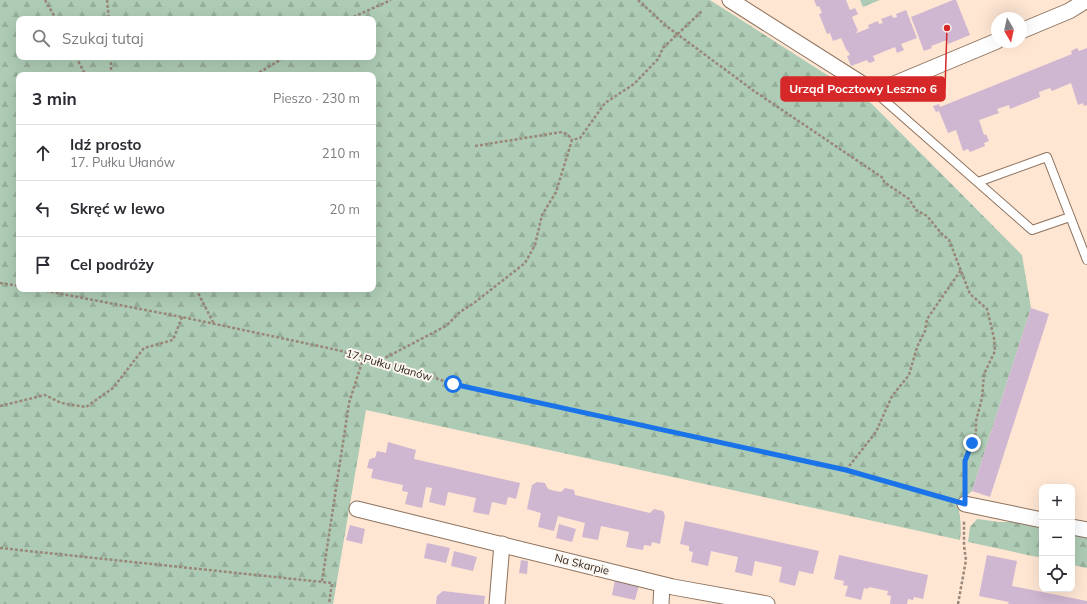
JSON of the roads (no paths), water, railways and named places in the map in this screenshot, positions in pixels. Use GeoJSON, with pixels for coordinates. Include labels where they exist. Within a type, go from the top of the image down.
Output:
{"type":"FeatureCollection","features":[{"type":"Feature","properties":{"kind":"street"},"geometry":{"type":"LineString","coordinates":[[730,0],[875,92],[991,44]]}},
{"type":"Feature","properties":{"kind":"street"},"geometry":{"type":"LineString","coordinates":[[1027,28],[1069,11],[1087,0]]}},
{"type":"Feature","properties":{"kind":"street"},"geometry":{"type":"LineString","coordinates":[[965,504],[1039,519]]}},
{"type":"Feature","properties":{"kind":"street","name":"Na Skarpie"},"geometry":{"type":"LineString","coordinates":[[356,509],[502,544],[662,585],[767,604]]}},
{"type":"Feature","properties":{"kind":"street"},"geometry":{"type":"LineString","coordinates":[[1075,527],[1087,530]]}},
{"type":"Feature","properties":{"kind":"street"},"geometry":{"type":"LineString","coordinates":[[497,604],[502,544]]}},
{"type":"Feature","properties":{"kind":"street"},"geometry":{"type":"LineString","coordinates":[[661,604],[662,585]]}},
{"type":"Feature","properties":{"kind":"lane"},"geometry":{"type":"LineString","coordinates":[[875,92],[1032,230],[1070,217]]}},
{"type":"Feature","properties":{"kind":"lane"},"geometry":{"type":"LineString","coordinates":[[978,182],[1047,157],[1087,260]]}},
{"type":"Feature","properties":{"kind":"place","name":"Urząd Pocztowy Leszno 6"},"geometry":{"type":"Point","coordinates":[947,28]}}]}
